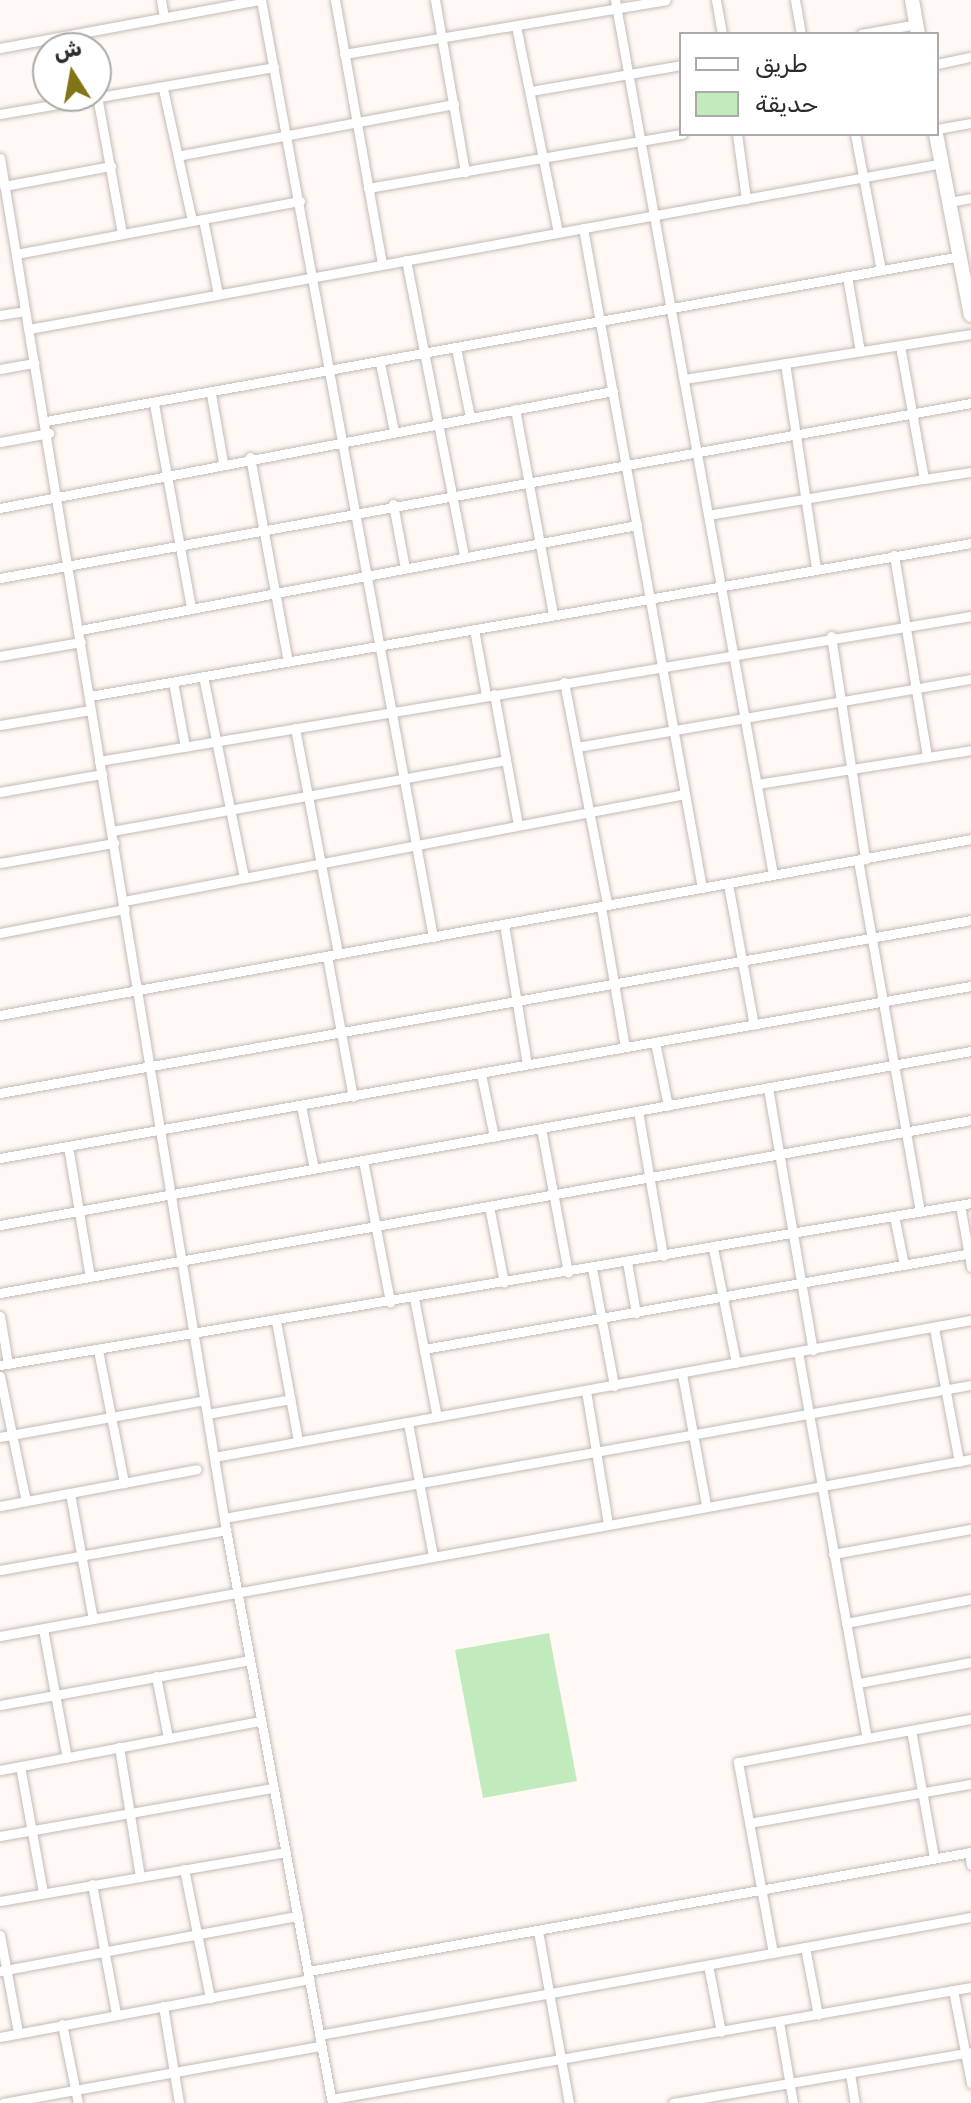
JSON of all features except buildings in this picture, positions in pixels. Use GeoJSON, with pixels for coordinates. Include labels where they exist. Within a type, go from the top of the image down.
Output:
{"type":"FeatureCollection","features":[{"type":"Feature","properties":{"kind":"highway"},"geometry":{"type":"LineString","coordinates":[[912,0],[918,29]]}},
{"type":"Feature","properties":{"kind":"highway"},"geometry":{"type":"LineString","coordinates":[[937,136],[964,263],[971,315]]}},
{"type":"Feature","properties":{"kind":"street"},"geometry":{"type":"LineString","coordinates":[[161,0],[164,17]]}},
{"type":"Feature","properties":{"kind":"street"},"geometry":{"type":"LineString","coordinates":[[88,32],[260,0],[300,201],[433,937]]}},
{"type":"Feature","properties":{"kind":"street"},"geometry":{"type":"LineString","coordinates":[[335,0],[382,264]]}},
{"type":"Feature","properties":{"kind":"street"},"geometry":{"type":"LineString","coordinates":[[435,0],[465,172]]}},
{"type":"Feature","properties":{"kind":"street"},"geometry":{"type":"LineString","coordinates":[[344,54],[516,26],[616,4],[665,0]]}},
{"type":"Feature","properties":{"kind":"street"},"geometry":{"type":"LineString","coordinates":[[716,0],[722,32]]}},
{"type":"Feature","properties":{"kind":"street"},"geometry":{"type":"LineString","coordinates":[[795,0],[801,32]]}},
{"type":"Feature","properties":{"kind":"street"},"geometry":{"type":"LineString","coordinates":[[616,4],[773,875]]}},
{"type":"Feature","properties":{"kind":"street"},"geometry":{"type":"LineString","coordinates":[[516,26],[558,233]]}},
{"type":"Feature","properties":{"kind":"street"},"geometry":{"type":"LineString","coordinates":[[884,32],[918,29]]}},
{"type":"Feature","properties":{"kind":"street"},"geometry":{"type":"LineString","coordinates":[[0,48],[32,42]]}},
{"type":"Feature","properties":{"kind":"street"},"geometry":{"type":"LineString","coordinates":[[939,64],[971,57]]}},
{"type":"Feature","properties":{"kind":"street"},"geometry":{"type":"LineString","coordinates":[[531,91],[679,65]]}},
{"type":"Feature","properties":{"kind":"street"},"geometry":{"type":"LineString","coordinates":[[112,94],[163,89],[274,67]]}},
{"type":"Feature","properties":{"kind":"street"},"geometry":{"type":"LineString","coordinates":[[163,89],[218,294]]}},
{"type":"Feature","properties":{"kind":"street"},"geometry":{"type":"LineString","coordinates":[[182,155],[454,104]]}},
{"type":"Feature","properties":{"kind":"street"},"geometry":{"type":"LineString","coordinates":[[0,114],[32,108]]}},
{"type":"Feature","properties":{"kind":"street"},"geometry":{"type":"LineString","coordinates":[[100,112],[122,234]]}},
{"type":"Feature","properties":{"kind":"street"},"geometry":{"type":"LineString","coordinates":[[939,131],[971,123]]}},
{"type":"Feature","properties":{"kind":"street"},"geometry":{"type":"LineString","coordinates":[[368,188],[679,134]]}},
{"type":"Feature","properties":{"kind":"street"},"geometry":{"type":"LineString","coordinates":[[737,136],[746,199]]}},
{"type":"Feature","properties":{"kind":"street"},"geometry":{"type":"LineString","coordinates":[[855,136],[881,270]]}},
{"type":"Feature","properties":{"kind":"street"},"geometry":{"type":"LineString","coordinates":[[0,160],[49,433],[99,761],[140,990],[226,1530],[332,2101],[971,1987]]}},
{"type":"Feature","properties":{"kind":"street"},"geometry":{"type":"LineString","coordinates":[[29,329],[942,163]]}},
{"type":"Feature","properties":{"kind":"street"},"geometry":{"type":"LineString","coordinates":[[4,186],[111,166]]}},
{"type":"Feature","properties":{"kind":"street"},"geometry":{"type":"LineString","coordinates":[[949,202],[971,198]]}},
{"type":"Feature","properties":{"kind":"street"},"geometry":{"type":"LineString","coordinates":[[16,254],[300,201]]}},
{"type":"Feature","properties":{"kind":"street"},"geometry":{"type":"LineString","coordinates":[[0,229],[11,227]]}},
{"type":"Feature","properties":{"kind":"street"},"geometry":{"type":"LineString","coordinates":[[583,228],[702,888]]}},
{"type":"Feature","properties":{"kind":"street"},"geometry":{"type":"LineString","coordinates":[[406,260],[435,423],[464,557]]}},
{"type":"Feature","properties":{"kind":"street"},"geometry":{"type":"LineString","coordinates":[[46,421],[211,394],[881,270],[964,263]]}},
{"type":"Feature","properties":{"kind":"street"},"geometry":{"type":"LineString","coordinates":[[847,276],[860,351]]}},
{"type":"Feature","properties":{"kind":"street"},"geometry":{"type":"LineString","coordinates":[[0,315],[25,311]]}},
{"type":"Feature","properties":{"kind":"street"},"geometry":{"type":"LineString","coordinates":[[684,379],[971,334]]}},
{"type":"Feature","properties":{"kind":"street"},"geometry":{"type":"LineString","coordinates":[[900,345],[924,479]]}},
{"type":"Feature","properties":{"kind":"street"},"geometry":{"type":"LineString","coordinates":[[456,348],[470,417]]}},
{"type":"Feature","properties":{"kind":"street"},"geometry":{"type":"LineString","coordinates":[[0,369],[34,363]]}},
{"type":"Feature","properties":{"kind":"street"},"geometry":{"type":"LineString","coordinates":[[380,363],[394,431]]}},
{"type":"Feature","properties":{"kind":"street"},"geometry":{"type":"LineString","coordinates":[[785,363],[816,569]]}},
{"type":"Feature","properties":{"kind":"street"},"geometry":{"type":"LineString","coordinates":[[0,508],[166,472],[613,391]]}},
{"type":"Feature","properties":{"kind":"street"},"geometry":{"type":"LineString","coordinates":[[211,394],[223,462]]}},
{"type":"Feature","properties":{"kind":"street"},"geometry":{"type":"LineString","coordinates":[[0,578],[450,492],[971,403]]}},
{"type":"Feature","properties":{"kind":"street"},"geometry":{"type":"LineString","coordinates":[[154,404],[191,607]]}},
{"type":"Feature","properties":{"kind":"street"},"geometry":{"type":"LineString","coordinates":[[515,409],[553,615]]}},
{"type":"Feature","properties":{"kind":"street"},"geometry":{"type":"LineString","coordinates":[[0,442],[49,433]]}},
{"type":"Feature","properties":{"kind":"street"},"geometry":{"type":"LineString","coordinates":[[250,457],[288,662]]}},
{"type":"Feature","properties":{"kind":"street"},"geometry":{"type":"LineString","coordinates":[[708,515],[971,472]]}},
{"type":"Feature","properties":{"kind":"street"},"geometry":{"type":"LineString","coordinates":[[393,504],[405,568]]}},
{"type":"Feature","properties":{"kind":"street"},"geometry":{"type":"LineString","coordinates":[[80,630],[637,525]]}},
{"type":"Feature","properties":{"kind":"street"},"geometry":{"type":"LineString","coordinates":[[90,696],[971,543]]}},
{"type":"Feature","properties":{"kind":"street"},"geometry":{"type":"LineString","coordinates":[[894,555],[927,757]]}},
{"type":"Feature","properties":{"kind":"street"},"geometry":{"type":"LineString","coordinates":[[99,761],[831,636],[971,616]]}},
{"type":"Feature","properties":{"kind":"street"},"geometry":{"type":"LineString","coordinates":[[474,629],[518,825]]}},
{"type":"Feature","properties":{"kind":"street"},"geometry":{"type":"LineString","coordinates":[[831,636],[872,938],[920,1212]]}},
{"type":"Feature","properties":{"kind":"street"},"geometry":{"type":"LineString","coordinates":[[0,656],[81,642]]}},
{"type":"Feature","properties":{"kind":"street"},"geometry":{"type":"LineString","coordinates":[[203,676],[244,878]]}},
{"type":"Feature","properties":{"kind":"street"},"geometry":{"type":"LineString","coordinates":[[577,747],[971,679]]}},
{"type":"Feature","properties":{"kind":"street"},"geometry":{"type":"LineString","coordinates":[[173,682],[185,747]]}},
{"type":"Feature","properties":{"kind":"street"},"geometry":{"type":"LineString","coordinates":[[564,682],[590,812],[625,1047]]}},
{"type":"Feature","properties":{"kind":"street"},"geometry":{"type":"LineString","coordinates":[[0,725],[91,710]]}},
{"type":"Feature","properties":{"kind":"street"},"geometry":{"type":"LineString","coordinates":[[295,728],[338,954]]}},
{"type":"Feature","properties":{"kind":"street"},"geometry":{"type":"LineString","coordinates":[[757,784],[971,750]]}},
{"type":"Feature","properties":{"kind":"street"},"geometry":{"type":"LineString","coordinates":[[112,831],[505,760]]}},
{"type":"Feature","properties":{"kind":"street"},"geometry":{"type":"LineString","coordinates":[[0,792],[102,774]]}},
{"type":"Feature","properties":{"kind":"street"},"geometry":{"type":"LineString","coordinates":[[0,933],[244,878],[685,794]]}},
{"type":"Feature","properties":{"kind":"street"},"geometry":{"type":"LineString","coordinates":[[0,1015],[971,839]]}},
{"type":"Feature","properties":{"kind":"street"},"geometry":{"type":"LineString","coordinates":[[0,863],[114,843]]}},
{"type":"Feature","properties":{"kind":"street"},"geometry":{"type":"LineString","coordinates":[[728,884],[754,1025]]}},
{"type":"Feature","properties":{"kind":"street"},"geometry":{"type":"LineString","coordinates":[[0,1093],[971,920]]}},
{"type":"Feature","properties":{"kind":"street"},"geometry":{"type":"LineString","coordinates":[[504,924],[527,1064]]}},
{"type":"Feature","properties":{"kind":"street"},"geometry":{"type":"LineString","coordinates":[[327,956],[353,1097]]}},
{"type":"Feature","properties":{"kind":"street"},"geometry":{"type":"LineString","coordinates":[[0,1158],[971,986]]}},
{"type":"Feature","properties":{"kind":"street"},"geometry":{"type":"LineString","coordinates":[[655,1042],[668,1106]]}},
{"type":"Feature","properties":{"kind":"street"},"geometry":{"type":"LineString","coordinates":[[0,1225],[971,1051]]}},
{"type":"Feature","properties":{"kind":"street"},"geometry":{"type":"LineString","coordinates":[[481,1074],[494,1137]]}},
{"type":"Feature","properties":{"kind":"street"},"geometry":{"type":"LineString","coordinates":[[768,1088],[813,1350]]}},
{"type":"Feature","properties":{"kind":"street"},"geometry":{"type":"LineString","coordinates":[[301,1106],[314,1169]]}},
{"type":"Feature","properties":{"kind":"street"},"geometry":{"type":"LineString","coordinates":[[638,1111],[663,1256]]}},
{"type":"Feature","properties":{"kind":"street"},"geometry":{"type":"LineString","coordinates":[[0,1293],[971,1120]]}},
{"type":"Feature","properties":{"kind":"street"},"geometry":{"type":"LineString","coordinates":[[541,1128],[568,1272]]}},
{"type":"Feature","properties":{"kind":"street"},"geometry":{"type":"LineString","coordinates":[[68,1146],[90,1277]]}},
{"type":"Feature","properties":{"kind":"street"},"geometry":{"type":"LineString","coordinates":[[363,1160],[390,1302]]}},
{"type":"Feature","properties":{"kind":"street"},"geometry":{"type":"LineString","coordinates":[[0,1316],[4,1365],[966,1204],[971,1267]]}},
{"type":"Feature","properties":{"kind":"street"},"geometry":{"type":"LineString","coordinates":[[489,1206],[504,1283]]}},
{"type":"Feature","properties":{"kind":"street"},"geometry":{"type":"LineString","coordinates":[[894,1216],[904,1265]]}},
{"type":"Feature","properties":{"kind":"street"},"geometry":{"type":"LineString","coordinates":[[713,1248],[736,1363]]}},
{"type":"Feature","properties":{"kind":"street"},"geometry":{"type":"LineString","coordinates":[[424,1349],[970,1254]]}},
{"type":"Feature","properties":{"kind":"street"},"geometry":{"type":"LineString","coordinates":[[627,1262],[636,1313]]}},
{"type":"Feature","properties":{"kind":"street"},"geometry":{"type":"LineString","coordinates":[[592,1268],[599,1319],[614,1386]]}},
{"type":"Feature","properties":{"kind":"street"},"geometry":{"type":"LineString","coordinates":[[414,1298],[437,1417]]}},
{"type":"Feature","properties":{"kind":"street"},"geometry":{"type":"LineString","coordinates":[[214,1457],[971,1320]]}},
{"type":"Feature","properties":{"kind":"street"},"geometry":{"type":"LineString","coordinates":[[276,1321],[298,1441]]}},
{"type":"Feature","properties":{"kind":"street"},"geometry":{"type":"LineString","coordinates":[[934,1328],[959,1462]]}},
{"type":"Feature","properties":{"kind":"street"},"geometry":{"type":"LineString","coordinates":[[98,1350],[124,1483]]}},
{"type":"Feature","properties":{"kind":"street"},"geometry":{"type":"LineString","coordinates":[[798,1352],[867,1738]]}},
{"type":"Feature","properties":{"kind":"street"},"geometry":{"type":"LineString","coordinates":[[682,1374],[706,1505]]}},
{"type":"Feature","properties":{"kind":"street"},"geometry":{"type":"LineString","coordinates":[[0,1376],[26,1501]]}},
{"type":"Feature","properties":{"kind":"street"},"geometry":{"type":"LineString","coordinates":[[224,1518],[971,1385]]}},
{"type":"Feature","properties":{"kind":"street"},"geometry":{"type":"LineString","coordinates":[[586,1391],[608,1524]]}},
{"type":"Feature","properties":{"kind":"street"},"geometry":{"type":"LineString","coordinates":[[207,1414],[291,1399]]}},
{"type":"Feature","properties":{"kind":"street"},"geometry":{"type":"LineString","coordinates":[[0,1437],[205,1400]]}},
{"type":"Feature","properties":{"kind":"street"},"geometry":{"type":"LineString","coordinates":[[408,1423],[433,1556]]}},
{"type":"Feature","properties":{"kind":"street"},"geometry":{"type":"LineString","coordinates":[[0,1636],[820,1484],[971,1459]]}},
{"type":"Feature","properties":{"kind":"street"},"geometry":{"type":"LineString","coordinates":[[0,1506],[197,1469]]}},
{"type":"Feature","properties":{"kind":"street"},"geometry":{"type":"LineString","coordinates":[[70,1493],[93,1619]]}},
{"type":"Feature","properties":{"kind":"street"},"geometry":{"type":"LineString","coordinates":[[833,1554],[971,1529]]}},
{"type":"Feature","properties":{"kind":"street"},"geometry":{"type":"LineString","coordinates":[[0,1570],[226,1530]]}},
{"type":"Feature","properties":{"kind":"street"},"geometry":{"type":"LineString","coordinates":[[846,1623],[971,1599]]}},
{"type":"Feature","properties":{"kind":"street"},"geometry":{"type":"LineString","coordinates":[[43,1629],[67,1758]]}},
{"type":"Feature","properties":{"kind":"street"},"geometry":{"type":"LineString","coordinates":[[0,1705],[249,1660]]}},
{"type":"Feature","properties":{"kind":"street"},"geometry":{"type":"LineString","coordinates":[[858,1683],[971,1662]]}},
{"type":"Feature","properties":{"kind":"street"},"geometry":{"type":"LineString","coordinates":[[156,1676],[168,1738]]}},
{"type":"Feature","properties":{"kind":"street"},"geometry":{"type":"LineString","coordinates":[[773,1953],[739,1761],[971,1719]]}},
{"type":"Feature","properties":{"kind":"street"},"geometry":{"type":"LineString","coordinates":[[0,1770],[260,1721]]}},
{"type":"Feature","properties":{"kind":"street"},"geometry":{"type":"LineString","coordinates":[[911,1730],[934,1858]]}},
{"type":"Feature","properties":{"kind":"street"},"geometry":{"type":"LineString","coordinates":[[119,1747],[140,1876]]}},
{"type":"Feature","properties":{"kind":"street"},"geometry":{"type":"LineString","coordinates":[[20,1766],[43,1893]]}},
{"type":"Feature","properties":{"kind":"street"},"geometry":{"type":"LineString","coordinates":[[749,1823],[971,1784]]}},
{"type":"Feature","properties":{"kind":"street"},"geometry":{"type":"LineString","coordinates":[[0,1836],[273,1788]]}},
{"type":"Feature","properties":{"kind":"street"},"geometry":{"type":"LineString","coordinates":[[0,1901],[286,1852]]}},
{"type":"Feature","properties":{"kind":"street"},"geometry":{"type":"LineString","coordinates":[[0,2037],[538,1931],[934,1858],[970,1852],[971,1865]]}},
{"type":"Feature","properties":{"kind":"street"},"geometry":{"type":"LineString","coordinates":[[184,1869],[210,1998]]}},
{"type":"Feature","properties":{"kind":"street"},"geometry":{"type":"LineString","coordinates":[[92,1884],[116,2014]]}},
{"type":"Feature","properties":{"kind":"street"},"geometry":{"type":"LineString","coordinates":[[3,1971],[298,1916]]}},
{"type":"Feature","properties":{"kind":"street"},"geometry":{"type":"LineString","coordinates":[[3,2103],[174,2073],[320,2040],[550,1995],[971,1917]]}},
{"type":"Feature","properties":{"kind":"street"},"geometry":{"type":"LineString","coordinates":[[538,1931],[569,2103]]}},
{"type":"Feature","properties":{"kind":"street"},"geometry":{"type":"LineString","coordinates":[[0,1935],[3,1971],[18,2032]]}},
{"type":"Feature","properties":{"kind":"street"},"geometry":{"type":"LineString","coordinates":[[805,1947],[818,2015]]}},
{"type":"Feature","properties":{"kind":"street"},"geometry":{"type":"LineString","coordinates":[[708,1965],[721,2032]]}},
{"type":"Feature","properties":{"kind":"street"},"geometry":{"type":"LineString","coordinates":[[953,1990],[968,2052],[971,2083]]}},
{"type":"Feature","properties":{"kind":"street"},"geometry":{"type":"LineString","coordinates":[[163,2006],[179,2103]]}},
{"type":"Feature","properties":{"kind":"street"},"geometry":{"type":"LineString","coordinates":[[779,2022],[793,2103]]}},
{"type":"Feature","properties":{"kind":"street"},"geometry":{"type":"LineString","coordinates":[[62,2024],[78,2103]]}},
{"type":"Feature","properties":{"kind":"street"},"geometry":{"type":"LineString","coordinates":[[673,2103],[968,2052]]}},
{"type":"Feature","properties":{"kind":"street"},"geometry":{"type":"LineString","coordinates":[[850,2073],[855,2103]]}},
{"type":"Feature","properties":{"kind":"green space"},"geometry":{"type":"Polygon","coordinates":[[[549,1633],[577,1781],[483,1798],[455,1650],[549,1633]]]}}]}
